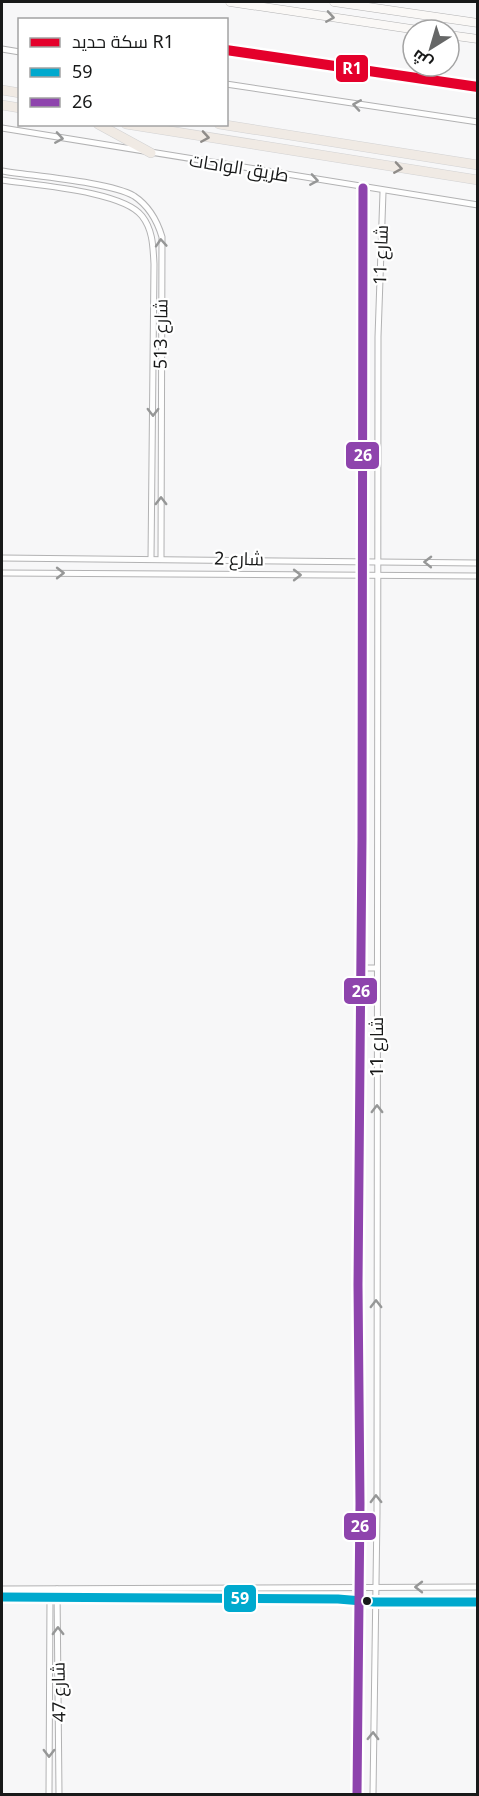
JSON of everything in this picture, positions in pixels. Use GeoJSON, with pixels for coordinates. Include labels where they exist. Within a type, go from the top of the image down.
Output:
{"type":"FeatureCollection","features":[{"type":"Feature","properties":{"kind":"highway"},"geometry":{"type":"LineString","coordinates":[[2,90],[18,93]]}},
{"type":"Feature","properties":{"kind":"highway"},"geometry":{"type":"LineString","coordinates":[[2,105],[18,108]]}},
{"type":"Feature","properties":{"kind":"highway"},"geometry":{"type":"LineString","coordinates":[[228,125],[477,165]]}},
{"type":"Feature","properties":{"kind":"highway"},"geometry":{"type":"LineString","coordinates":[[102,126],[151,153]]}},
{"type":"Feature","properties":{"kind":"highway","name":"طريق الواحات"},"geometry":{"type":"LineString","coordinates":[[139,126],[477,180]]}},
{"type":"Feature","properties":{"kind":"street"},"geometry":{"type":"LineString","coordinates":[[230,2],[401,27]]}},
{"type":"Feature","properties":{"kind":"street"},"geometry":{"type":"LineString","coordinates":[[334,2],[477,23]]}},
{"type":"Feature","properties":{"kind":"street"},"geometry":{"type":"LineString","coordinates":[[461,37],[477,39]]}},
{"type":"Feature","properties":{"kind":"street"},"geometry":{"type":"LineString","coordinates":[[2,49],[18,52]]}},
{"type":"Feature","properties":{"kind":"street"},"geometry":{"type":"LineString","coordinates":[[228,84],[477,122]]}},
{"type":"Feature","properties":{"kind":"street","name":"طريق الواحات"},"geometry":{"type":"LineString","coordinates":[[2,128],[383,192],[477,205]]}},
{"type":"Feature","properties":{"kind":"street","name":"شارع 513"},"geometry":{"type":"LineString","coordinates":[[2,171],[123,191],[141,202],[159,227],[162,264],[161,559]]}},
{"type":"Feature","properties":{"kind":"street","name":"شارع 513"},"geometry":{"type":"LineString","coordinates":[[2,180],[114,198],[132,206],[148,225],[152,237],[154,264],[153,463],[148,574]]}},
{"type":"Feature","properties":{"kind":"street"},"geometry":{"type":"LineString","coordinates":[[58,189],[59,180]]}},
{"type":"Feature","properties":{"kind":"street","name":"شارع 11"},"geometry":{"type":"LineString","coordinates":[[357,1794],[358,1285],[362,968],[363,188]]}},
{"type":"Feature","properties":{"kind":"street","name":"شارع 11"},"geometry":{"type":"LineString","coordinates":[[373,1794],[378,337],[383,192]]}},
{"type":"Feature","properties":{"kind":"street"},"geometry":{"type":"LineString","coordinates":[[154,264],[162,264]]}},
{"type":"Feature","properties":{"kind":"street"},"geometry":{"type":"LineString","coordinates":[[153,375],[160,375]]}},
{"type":"Feature","properties":{"kind":"street"},"geometry":{"type":"LineString","coordinates":[[153,463],[161,462]]}},
{"type":"Feature","properties":{"kind":"street","name":"شارع 2"},"geometry":{"type":"LineString","coordinates":[[2,558],[477,563]]}},
{"type":"Feature","properties":{"kind":"street","name":"شارع 2"},"geometry":{"type":"LineString","coordinates":[[2,573],[477,576]]}},
{"type":"Feature","properties":{"kind":"street"},"geometry":{"type":"LineString","coordinates":[[362,968],[377,968]]}},
{"type":"Feature","properties":{"kind":"street"},"geometry":{"type":"LineString","coordinates":[[2,1589],[477,1587]]}},
{"type":"Feature","properties":{"kind":"street","name":"شارع 47"},"geometry":{"type":"LineString","coordinates":[[49,1794],[50,1589]]}},
{"type":"Feature","properties":{"kind":"street","name":"شارع 47"},"geometry":{"type":"LineString","coordinates":[[57,1589],[59,1794]]}},
{"type":"Feature","properties":{"kind":"street"},"geometry":{"type":"LineString","coordinates":[[2,1597],[327,1598],[374,1602],[477,1602]]}},
{"type":"Feature","properties":{"kind":"rail line","name":"R1"},"geometry":{"type":"LineString","coordinates":[[228,50],[478,87]]}},
{"type":"Feature","properties":{"kind":"transit line","name":"26"},"geometry":{"type":"LineString","coordinates":[[357,1794],[360,1504],[358,1285],[362,838],[363,188]]}},
{"type":"Feature","properties":{"kind":"transit line","name":"59"},"geometry":{"type":"LineString","coordinates":[[2,1597],[478,1602]]}}]}
